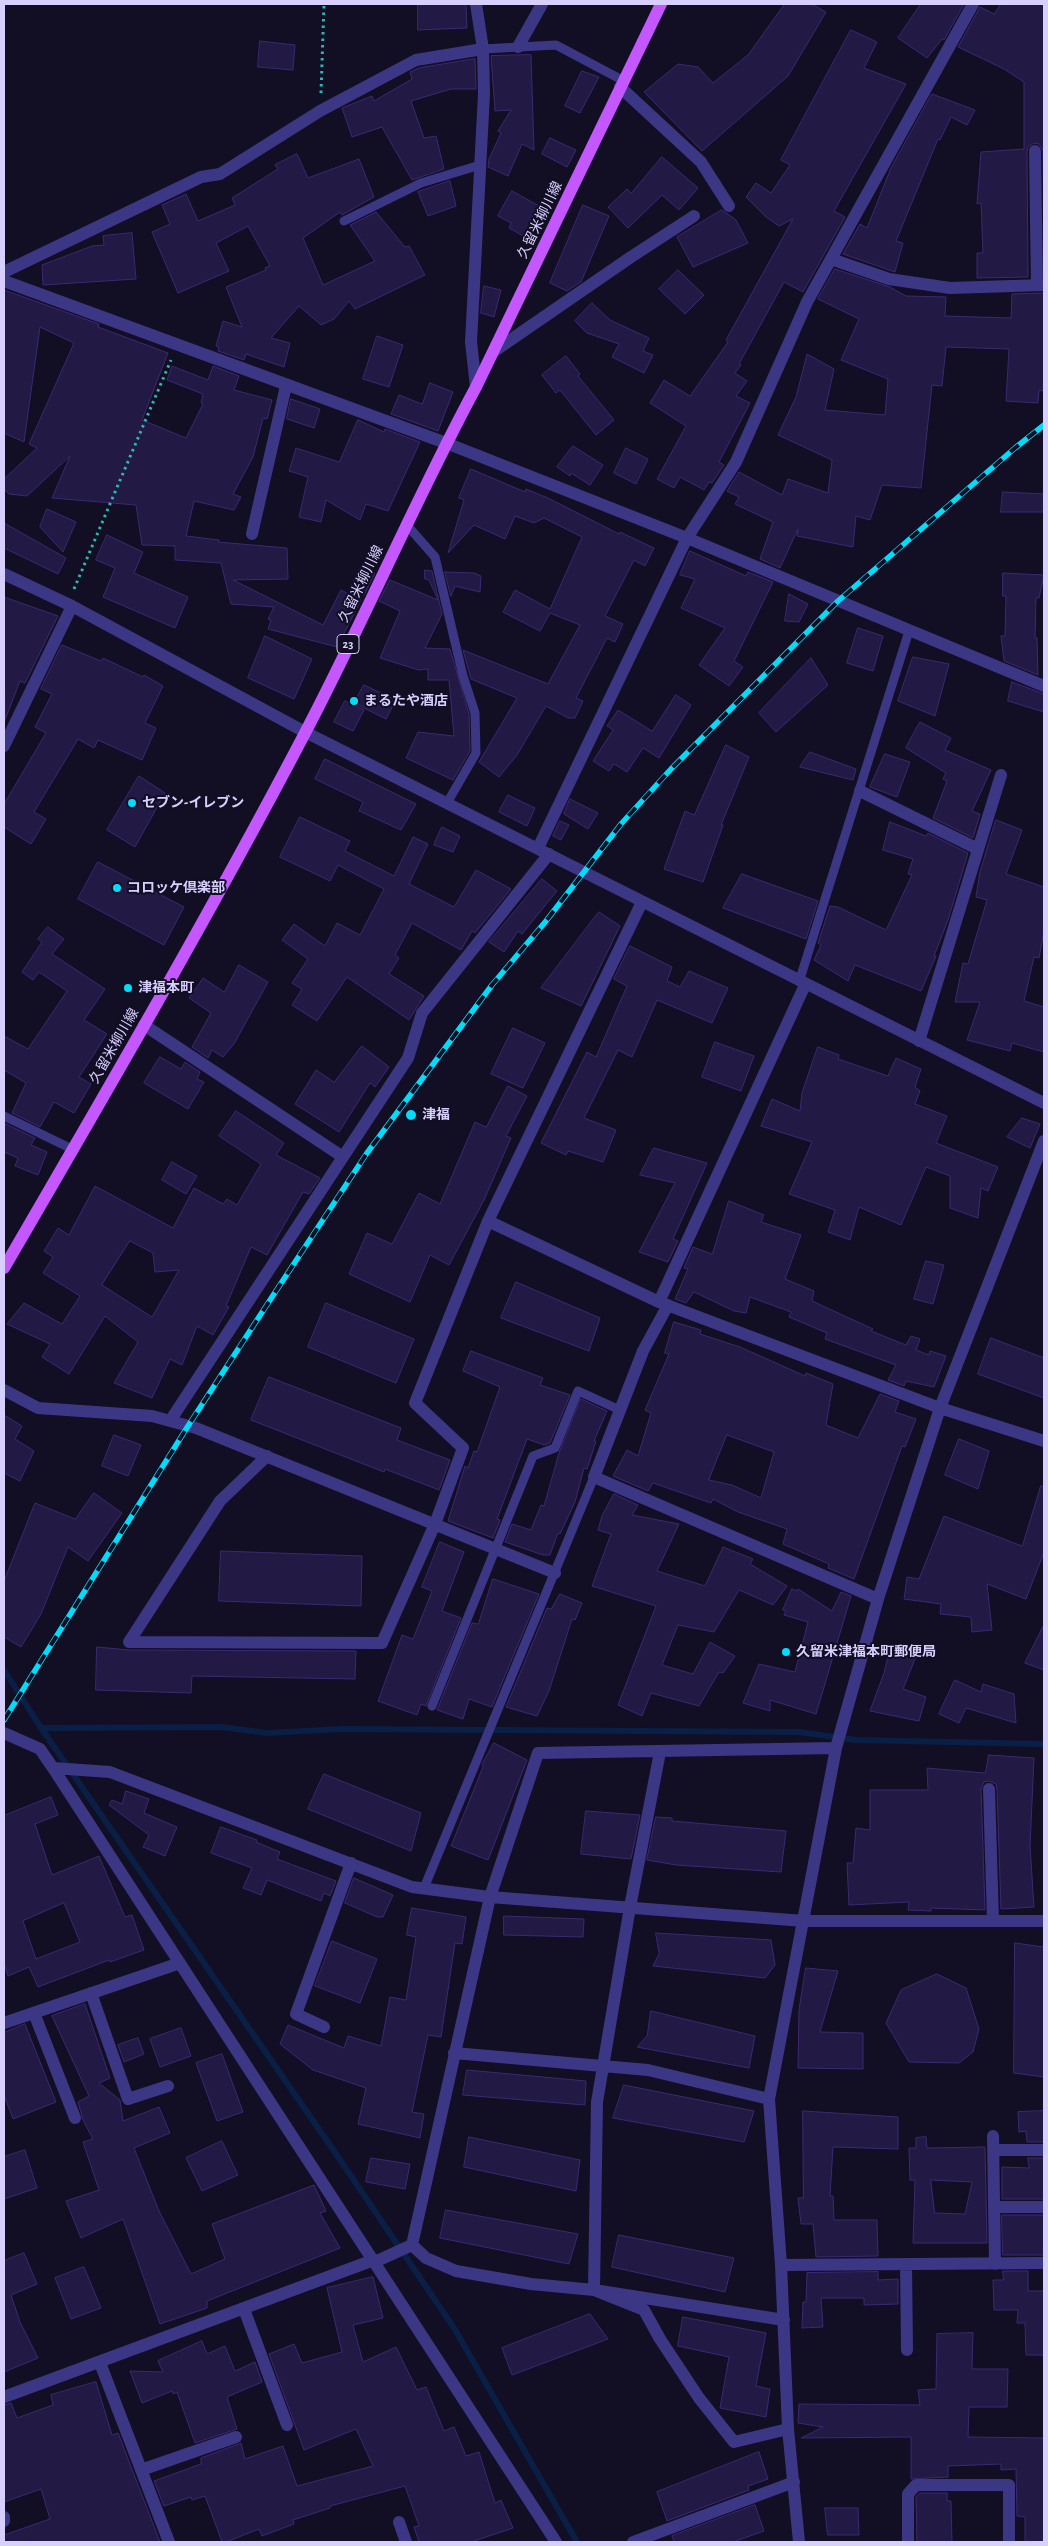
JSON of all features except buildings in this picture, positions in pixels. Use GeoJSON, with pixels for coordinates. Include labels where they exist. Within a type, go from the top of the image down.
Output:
{"type":"FeatureCollection","features":[{"type":"Feature","properties":{"kind":"main road","name":"久留米柳川線"},"geometry":{"type":"LineString","coordinates":[[4,1268],[7,1254],[72,1149],[144,1024],[305,732],[446,443],[476,387],[661,4]]}},
{"type":"Feature","properties":{"kind":"street"},"geometry":{"type":"LineString","coordinates":[[476,4],[483,49],[484,94],[471,342],[476,387]]}},
{"type":"Feature","properties":{"kind":"street"},"geometry":{"type":"LineString","coordinates":[[518,47],[542,4]]}},
{"type":"Feature","properties":{"kind":"street"},"geometry":{"type":"LineString","coordinates":[[538,848],[688,538],[736,462],[807,302],[973,4]]}},
{"type":"Feature","properties":{"kind":"street"},"geometry":{"type":"LineString","coordinates":[[4,272],[200,178],[220,174],[320,111],[416,60],[483,49]]}},
{"type":"Feature","properties":{"kind":"street"},"geometry":{"type":"LineString","coordinates":[[622,84],[701,162],[729,206]]}},
{"type":"Feature","properties":{"kind":"street"},"geometry":{"type":"LineString","coordinates":[[831,259],[889,279],[950,288],[1041,285],[1035,151]]}},
{"type":"Feature","properties":{"kind":"street"},"geometry":{"type":"LineString","coordinates":[[493,352],[631,256],[694,216]]}},
{"type":"Feature","properties":{"kind":"street"},"geometry":{"type":"LineString","coordinates":[[4,281],[286,386],[446,443],[688,538],[909,632],[1044,686]]}},
{"type":"Feature","properties":{"kind":"street"},"geometry":{"type":"LineString","coordinates":[[252,534],[286,386]]}},
{"type":"Feature","properties":{"kind":"street"},"geometry":{"type":"LineString","coordinates":[[4,574],[70,605],[305,732],[550,854],[802,983],[1044,1102]]}},
{"type":"Feature","properties":{"kind":"street"},"geometry":{"type":"LineString","coordinates":[[4,746],[70,605]]}},
{"type":"Feature","properties":{"kind":"street"},"geometry":{"type":"LineString","coordinates":[[919,1040],[1001,775]]}},
{"type":"Feature","properties":{"kind":"street"},"geometry":{"type":"LineString","coordinates":[[860,791],[978,849]]}},
{"type":"Feature","properties":{"kind":"street"},"geometry":{"type":"LineString","coordinates":[[170,1421],[408,1058],[422,1013],[550,854]]}},
{"type":"Feature","properties":{"kind":"street"},"geometry":{"type":"LineString","coordinates":[[267,1456],[220,1501],[129,1642],[382,1643],[435,1524],[463,1448],[415,1403],[488,1221],[642,902]]}},
{"type":"Feature","properties":{"kind":"street"},"geometry":{"type":"LineString","coordinates":[[802,983],[643,1351],[594,1477],[878,1598]]}},
{"type":"Feature","properties":{"kind":"street"},"geometry":{"type":"LineString","coordinates":[[144,1024],[342,1157]]}},
{"type":"Feature","properties":{"kind":"street"},"geometry":{"type":"LineString","coordinates":[[799,2542],[788,2428],[781,2265],[769,2099],[836,1748],[878,1598],[940,1408],[1044,1141]]}},
{"type":"Feature","properties":{"kind":"street"},"geometry":{"type":"LineString","coordinates":[[488,1221],[664,1303],[940,1408],[1044,1441]]}},
{"type":"Feature","properties":{"kind":"street"},"geometry":{"type":"LineString","coordinates":[[4,1390],[38,1408],[152,1416],[196,1428],[555,1573]]}},
{"type":"Feature","properties":{"kind":"street"},"geometry":{"type":"LineString","coordinates":[[4,1733],[40,1749],[53,1768],[556,2542]]}},
{"type":"Feature","properties":{"kind":"street"},"geometry":{"type":"LineString","coordinates":[[412,2245],[490,1898],[538,1753],[836,1748]]}},
{"type":"Feature","properties":{"kind":"street"},"geometry":{"type":"LineString","coordinates":[[594,2290],[597,2102],[630,1907],[660,1752]]}},
{"type":"Feature","properties":{"kind":"street"},"geometry":{"type":"LineString","coordinates":[[53,1768],[110,1772],[412,1886],[424,1888],[490,1898],[804,1921],[1044,1921]]}},
{"type":"Feature","properties":{"kind":"street"},"geometry":{"type":"LineString","coordinates":[[989,1789],[993,1921]]}},
{"type":"Feature","properties":{"kind":"street"},"geometry":{"type":"LineString","coordinates":[[324,2027],[296,2014],[351,1863]]}},
{"type":"Feature","properties":{"kind":"street"},"geometry":{"type":"LineString","coordinates":[[5,2019],[34,2013],[180,1963]]}},
{"type":"Feature","properties":{"kind":"street"},"geometry":{"type":"LineString","coordinates":[[91,1993],[128,2099],[168,2086]]}},
{"type":"Feature","properties":{"kind":"street"},"geometry":{"type":"LineString","coordinates":[[34,2013],[75,2118]]}},
{"type":"Feature","properties":{"kind":"street"},"geometry":{"type":"LineString","coordinates":[[454,2053],[648,2070],[769,2099]]}},
{"type":"Feature","properties":{"kind":"street"},"geometry":{"type":"LineString","coordinates":[[994,2136],[995,2264]]}},
{"type":"Feature","properties":{"kind":"street"},"geometry":{"type":"LineString","coordinates":[[994,2150],[1044,2150]]}},
{"type":"Feature","properties":{"kind":"street"},"geometry":{"type":"LineString","coordinates":[[995,2207],[1044,2207]]}},
{"type":"Feature","properties":{"kind":"street"},"geometry":{"type":"LineString","coordinates":[[4,2398],[375,2261],[412,2245]]}},
{"type":"Feature","properties":{"kind":"street"},"geometry":{"type":"LineString","coordinates":[[412,2245],[426,2258],[456,2271],[531,2284],[594,2290],[784,2320]]}},
{"type":"Feature","properties":{"kind":"street"},"geometry":{"type":"LineString","coordinates":[[781,2265],[1044,2263]]}},
{"type":"Feature","properties":{"kind":"street"},"geometry":{"type":"LineString","coordinates":[[906,2264],[907,2350]]}},
{"type":"Feature","properties":{"kind":"street"},"geometry":{"type":"LineString","coordinates":[[594,2290],[644,2310],[660,2339],[699,2398],[734,2442],[788,2428]]}},
{"type":"Feature","properties":{"kind":"street"},"geometry":{"type":"LineString","coordinates":[[244,2309],[287,2425]]}},
{"type":"Feature","properties":{"kind":"street"},"geometry":{"type":"LineString","coordinates":[[100,2363],[169,2542]]}},
{"type":"Feature","properties":{"kind":"street"},"geometry":{"type":"LineString","coordinates":[[141,2470],[236,2437]]}},
{"type":"Feature","properties":{"kind":"street"},"geometry":{"type":"LineString","coordinates":[[633,2542],[794,2482]]}},
{"type":"Feature","properties":{"kind":"street"},"geometry":{"type":"LineString","coordinates":[[908,2542],[908,2494],[916,2486],[1009,2485],[1008,2542]]}},
{"type":"Feature","properties":{"kind":"street"},"geometry":{"type":"LineString","coordinates":[[399,2522],[406,2542]]}},
{"type":"Feature","properties":{"kind":"lane"},"geometry":{"type":"LineString","coordinates":[[483,49],[556,45],[622,84]]}},
{"type":"Feature","properties":{"kind":"lane"},"geometry":{"type":"LineString","coordinates":[[344,221],[421,183],[480,164]]}},
{"type":"Feature","properties":{"kind":"lane"},"geometry":{"type":"LineString","coordinates":[[406,524],[435,557],[463,676],[475,713],[476,753],[447,803]]}},
{"type":"Feature","properties":{"kind":"lane"},"geometry":{"type":"LineString","coordinates":[[802,983],[909,632]]}},
{"type":"Feature","properties":{"kind":"lane"},"geometry":{"type":"LineString","coordinates":[[4,1116],[72,1149]]}},
{"type":"Feature","properties":{"kind":"lane"},"geometry":{"type":"LineString","coordinates":[[432,1706],[533,1456],[555,1448],[578,1391],[620,1410]]}},
{"type":"Feature","properties":{"kind":"lane"},"geometry":{"type":"LineString","coordinates":[[424,1888],[594,1477]]}},
{"type":"Feature","properties":{"kind":"path"},"geometry":{"type":"LineString","coordinates":[[320,111],[324,4]]}},
{"type":"Feature","properties":{"kind":"path"},"geometry":{"type":"LineString","coordinates":[[70,605],[177,345]]}},
{"type":"Feature","properties":{"kind":"waterway"},"geometry":{"type":"LineString","coordinates":[[4,1670],[41,1728],[332,2148],[454,2328],[577,2542]]}},
{"type":"Feature","properties":{"kind":"waterway"},"geometry":{"type":"LineString","coordinates":[[41,1728],[221,1727],[267,1733],[341,1729],[799,1732],[856,1740],[1044,1744]]}},
{"type":"Feature","properties":{"kind":"railway"},"geometry":{"type":"LineString","coordinates":[[4,1720],[188,1426],[367,1153],[492,985],[546,921],[621,824],[671,769],[838,601],[1044,425]]}},
{"type":"Feature","properties":{"kind":"place","name":"まるたや酒店"},"geometry":{"type":"Point","coordinates":[354,701]}},
{"type":"Feature","properties":{"kind":"place","name":"セブン-イレブン"},"geometry":{"type":"Point","coordinates":[132,803]}},
{"type":"Feature","properties":{"kind":"place","name":"コロッケ倶楽部"},"geometry":{"type":"Point","coordinates":[117,888]}},
{"type":"Feature","properties":{"kind":"place","name":"津福本町"},"geometry":{"type":"Point","coordinates":[128,988]}},
{"type":"Feature","properties":{"kind":"place","name":"津福"},"geometry":{"type":"Point","coordinates":[411,1115]}},
{"type":"Feature","properties":{"kind":"place","name":"久留米津福本町郵便局"},"geometry":{"type":"Point","coordinates":[786,1652]}}]}
